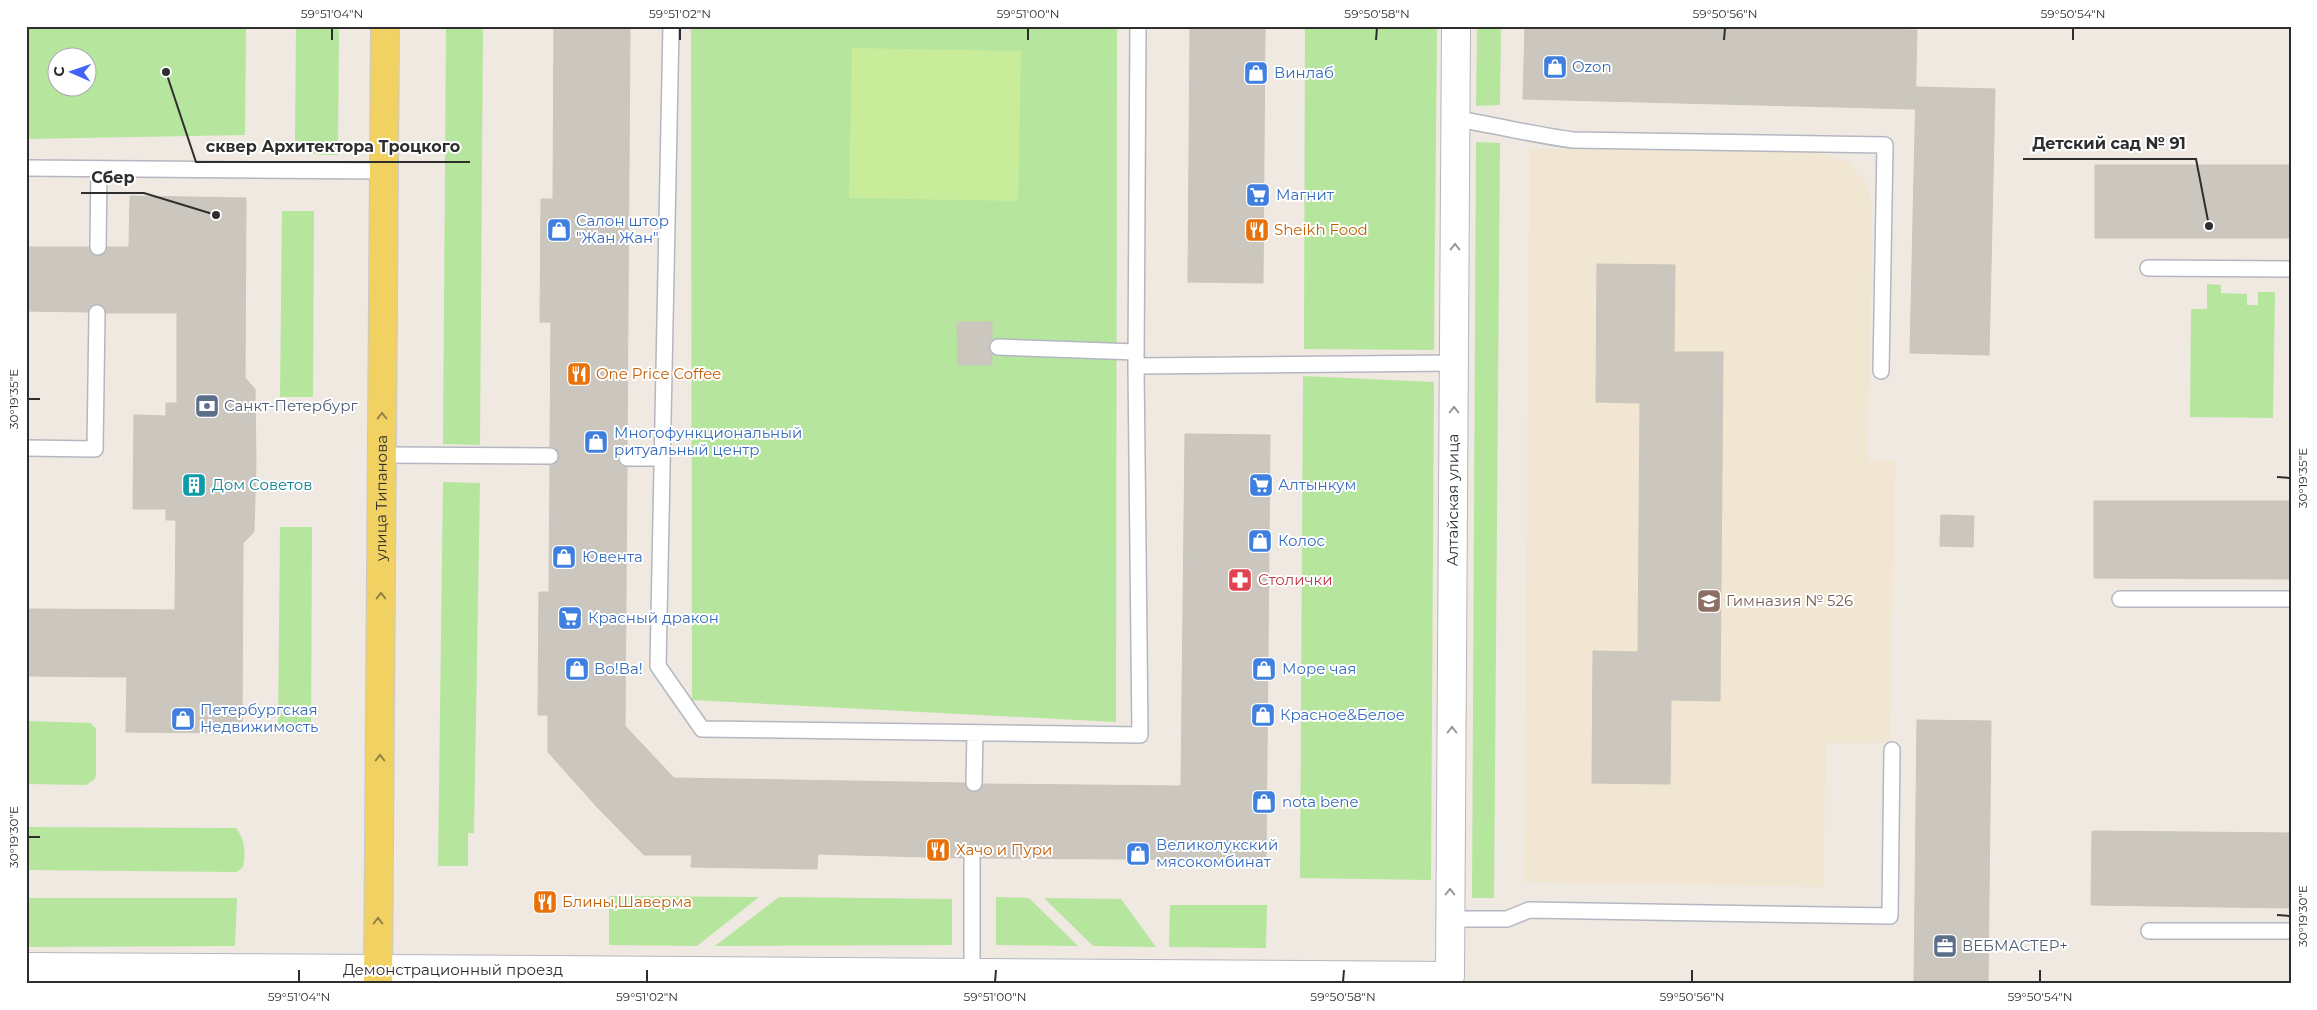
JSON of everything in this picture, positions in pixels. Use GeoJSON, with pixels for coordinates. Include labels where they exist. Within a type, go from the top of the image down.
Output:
{"type":"FeatureCollection","features":[{"type":"Feature","properties":{"kind":"main road","name":"улица Типанова"},"geometry":{"type":"LineString","coordinates":[[378,977],[385,26]]}},
{"type":"Feature","properties":{"kind":"street","name":"Алтайская улица"},"geometry":{"type":"LineString","coordinates":[[1450,976],[1456,26]]}},
{"type":"Feature","properties":{"kind":"street","name":"Демонстрационный проезд"},"geometry":{"type":"LineString","coordinates":[[26,968],[378,977],[972,972],[1450,976]]}},
{"type":"Feature","properties":{"kind":"lane"},"geometry":{"type":"LineString","coordinates":[[670,26],[658,666],[702,728],[1140,735],[1136,359],[1138,26]]}},
{"type":"Feature","properties":{"kind":"lane"},"geometry":{"type":"LineString","coordinates":[[1456,119],[1573,140],[1885,145],[1882,371]]}},
{"type":"Feature","properties":{"kind":"lane"},"geometry":{"type":"LineString","coordinates":[[26,168],[384,170]]}},
{"type":"Feature","properties":{"kind":"lane"},"geometry":{"type":"LineString","coordinates":[[98,247],[99,169]]}},
{"type":"Feature","properties":{"kind":"lane"},"geometry":{"type":"LineString","coordinates":[[2148,268],[2291,269]]}},
{"type":"Feature","properties":{"kind":"lane"},"geometry":{"type":"LineString","coordinates":[[26,448],[95,449],[97,312]]}},
{"type":"Feature","properties":{"kind":"lane"},"geometry":{"type":"LineString","coordinates":[[998,348],[1136,359],[1454,363]]}},
{"type":"Feature","properties":{"kind":"lane"},"geometry":{"type":"LineString","coordinates":[[382,455],[550,456]]}},
{"type":"Feature","properties":{"kind":"lane"},"geometry":{"type":"LineString","coordinates":[[627,458],[662,458]]}},
{"type":"Feature","properties":{"kind":"lane"},"geometry":{"type":"LineString","coordinates":[[2120,599],[2291,599]]}},
{"type":"Feature","properties":{"kind":"lane"},"geometry":{"type":"LineString","coordinates":[[974,783],[975,733]]}},
{"type":"Feature","properties":{"kind":"lane"},"geometry":{"type":"LineString","coordinates":[[1450,919],[1507,919],[1529,910],[1890,916],[1892,750]]}},
{"type":"Feature","properties":{"kind":"lane"},"geometry":{"type":"LineString","coordinates":[[972,858],[972,972]]}},
{"type":"Feature","properties":{"kind":"lane"},"geometry":{"type":"LineString","coordinates":[[2149,931],[2291,931]]}},
{"type":"Feature","properties":{"kind":"shaded area","name":"Гимназия № 526"},"geometry":{"type":"Polygon","coordinates":[[[1530,149],[1819,152],[1848,162],[1867,183],[1872,211],[1868,460],[1895,460],[1890,743],[1826,743],[1823,887],[1524,882],[1530,149]]]}},
{"type":"Feature","properties":{"kind":"green space"},"geometry":{"type":"Polygon","coordinates":[[[26,26],[246,26],[245,135],[26,139],[26,26]]]}},
{"type":"Feature","properties":{"kind":"green space"},"geometry":{"type":"Polygon","coordinates":[[[296,26],[339,26],[338,155],[308,152],[295,140],[296,26]]]}},
{"type":"Feature","properties":{"kind":"green space"},"geometry":{"type":"Polygon","coordinates":[[[446,26],[483,26],[480,445],[443,444],[446,26]]]}},
{"type":"Feature","properties":{"kind":"green space"},"geometry":{"type":"Polygon","coordinates":[[[691,26],[1117,26],[1116,722],[692,700],[691,26]]]}},
{"type":"Feature","properties":{"kind":"green space"},"geometry":{"type":"Polygon","coordinates":[[[1305,26],[1437,26],[1434,350],[1304,349],[1305,26]]]}},
{"type":"Feature","properties":{"kind":"green space"},"geometry":{"type":"Polygon","coordinates":[[[1477,26],[1501,26],[1500,105],[1476,106],[1477,26]]]}},
{"type":"Feature","properties":{"kind":"green space"},"geometry":{"type":"Polygon","coordinates":[[[852,48],[1021,51],[1018,201],[849,198],[852,48]]]}},
{"type":"Feature","properties":{"kind":"green space"},"geometry":{"type":"Polygon","coordinates":[[[1476,142],[1500,143],[1494,898],[1472,898],[1476,142]]]}},
{"type":"Feature","properties":{"kind":"green space"},"geometry":{"type":"Polygon","coordinates":[[[282,211],[314,211],[313,397],[280,397],[282,211]]]}},
{"type":"Feature","properties":{"kind":"green space"},"geometry":{"type":"Polygon","coordinates":[[[2207,284],[2221,285],[2221,293],[2247,294],[2247,305],[2258,305],[2258,292],[2275,292],[2273,418],[2190,417],[2191,309],[2207,309],[2207,284]]]}},
{"type":"Feature","properties":{"kind":"green space"},"geometry":{"type":"Polygon","coordinates":[[[1303,376],[1434,382],[1431,880],[1300,878],[1303,376]]]}},
{"type":"Feature","properties":{"kind":"green space"},"geometry":{"type":"Polygon","coordinates":[[[443,482],[480,483],[474,833],[468,833],[468,866],[438,866],[443,482]]]}},
{"type":"Feature","properties":{"kind":"green space"},"geometry":{"type":"Polygon","coordinates":[[[280,527],[312,527],[311,731],[278,731],[280,527]]]}},
{"type":"Feature","properties":{"kind":"green space"},"geometry":{"type":"Polygon","coordinates":[[[26,721],[91,723],[96,729],[96,775],[94,780],[86,785],[26,784],[26,721]]]}},
{"type":"Feature","properties":{"kind":"green space"},"geometry":{"type":"Polygon","coordinates":[[[26,827],[236,828],[243,842],[244,862],[243,867],[237,872],[26,870],[26,827]]]}},
{"type":"Feature","properties":{"kind":"green space"},"geometry":{"type":"Polygon","coordinates":[[[609,896],[759,897],[697,946],[609,945],[609,896]]]}},
{"type":"Feature","properties":{"kind":"green space"},"geometry":{"type":"Polygon","coordinates":[[[779,897],[952,899],[952,945],[715,946],[779,897]]]}},
{"type":"Feature","properties":{"kind":"green space"},"geometry":{"type":"Polygon","coordinates":[[[996,897],[1029,898],[1078,946],[996,945],[996,897]]]}},
{"type":"Feature","properties":{"kind":"green space"},"geometry":{"type":"Polygon","coordinates":[[[26,898],[237,898],[235,946],[27,947],[26,898]]]}},
{"type":"Feature","properties":{"kind":"green space"},"geometry":{"type":"Polygon","coordinates":[[[1044,898],[1121,899],[1156,947],[1093,946],[1044,898]]]}},
{"type":"Feature","properties":{"kind":"green space"},"geometry":{"type":"Polygon","coordinates":[[[1170,905],[1267,905],[1266,948],[1169,947],[1170,905]]]}},
{"type":"Feature","properties":{"kind":"building"},"geometry":{"type":"Polygon","coordinates":[[[554,26],[630,26],[627,449],[622,450],[618,458],[619,463],[627,467],[625,726],[674,778],[965,783],[969,791],[974,792],[982,788],[983,784],[1181,786],[1185,434],[1270,435],[1266,860],[981,858],[977,850],[972,849],[967,850],[963,858],[818,854],[817,869],[691,867],[692,855],[644,855],[597,807],[548,752],[548,715],[538,715],[539,592],[549,592],[550,465],[558,461],[559,456],[555,448],[550,447],[551,322],[540,322],[541,199],[553,199],[554,26]]]}},
{"type":"Feature","properties":{"kind":"building"},"geometry":{"type":"Polygon","coordinates":[[[1190,26],[1265,26],[1263,283],[1188,282],[1190,26]]]}},
{"type":"Feature","properties":{"kind":"building"},"geometry":{"type":"Polygon","coordinates":[[[1525,26],[1767,26],[1917,30],[1915,109],[1523,99],[1525,26]]]}},
{"type":"Feature","properties":{"kind":"building"},"geometry":{"type":"Polygon","coordinates":[[[1916,87],[1995,89],[1989,355],[1910,353],[1916,87]]]}},
{"type":"Feature","properties":{"kind":"building"},"geometry":{"type":"Polygon","coordinates":[[[2095,165],[2291,165],[2291,238],[2095,238],[2095,165]]]}},
{"type":"Feature","properties":{"kind":"building","name":"Дом Советов"},"geometry":{"type":"Polygon","coordinates":[[[130,196],[246,198],[245,378],[255,389],[256,461],[254,532],[243,543],[242,733],[126,732],[127,677],[26,676],[26,609],[175,610],[176,520],[166,520],[166,509],[133,509],[134,415],[166,416],[166,403],[177,403],[177,313],[106,313],[105,308],[98,304],[92,305],[88,312],[26,311],[26,247],[89,247],[93,255],[98,256],[106,252],[107,247],[129,247],[130,196]]]}},
{"type":"Feature","properties":{"kind":"building"},"geometry":{"type":"Polygon","coordinates":[[[1597,264],[1675,265],[1674,352],[1723,352],[1720,701],[1671,700],[1670,784],[1592,783],[1593,651],[1638,652],[1640,403],[1596,402],[1597,264]]]}},
{"type":"Feature","properties":{"kind":"building"},"geometry":{"type":"Polygon","coordinates":[[[957,322],[992,322],[992,340],[989,347],[992,354],[992,365],[958,365],[957,322]]]}},
{"type":"Feature","properties":{"kind":"building"},"geometry":{"type":"Polygon","coordinates":[[[2094,501],[2291,501],[2291,579],[2094,578],[2094,501]]]}},
{"type":"Feature","properties":{"kind":"building"},"geometry":{"type":"Polygon","coordinates":[[[1941,515],[1974,516],[1973,547],[1940,546],[1941,515]]]}},
{"type":"Feature","properties":{"kind":"building"},"geometry":{"type":"Polygon","coordinates":[[[1917,720],[1991,721],[1988,984],[1914,984],[1917,720]]]}},
{"type":"Feature","properties":{"kind":"building"},"geometry":{"type":"Polygon","coordinates":[[[2092,831],[2291,833],[2291,908],[2091,905],[2092,831]]]}},
{"type":"Feature","properties":{"kind":"place","name":"Ozon"},"geometry":{"type":"Point","coordinates":[1555,67]}},
{"type":"Feature","properties":{"kind":"place","name":"сквер Архитектора Троцкого"},"geometry":{"type":"Point","coordinates":[166,72]}},
{"type":"Feature","properties":{"kind":"place","name":"Винлаб"},"geometry":{"type":"Point","coordinates":[1256,73]}},
{"type":"Feature","properties":{"kind":"place","name":"Магнит"},"geometry":{"type":"Point","coordinates":[1258,195]}},
{"type":"Feature","properties":{"kind":"place","name":"Сбер"},"geometry":{"type":"Point","coordinates":[216,215]}},
{"type":"Feature","properties":{"kind":"place","name":"Детский сад № 91"},"geometry":{"type":"Point","coordinates":[2209,226]}},
{"type":"Feature","properties":{"kind":"place","name":"Салон штор \"Жан Жан\""},"geometry":{"type":"Point","coordinates":[559,230]}},
{"type":"Feature","properties":{"kind":"place","name":"Sheikh Food"},"geometry":{"type":"Point","coordinates":[1257,230]}},
{"type":"Feature","properties":{"kind":"place","name":"One Price Coffee"},"geometry":{"type":"Point","coordinates":[579,374]}},
{"type":"Feature","properties":{"kind":"place","name":"Санкт-Петербург"},"geometry":{"type":"Point","coordinates":[207,406]}},
{"type":"Feature","properties":{"kind":"place","name":"Многофункциональный ритуальный центр"},"geometry":{"type":"Point","coordinates":[596,442]}},
{"type":"Feature","properties":{"kind":"place","name":"Дом Советов"},"geometry":{"type":"Point","coordinates":[194,485]}},
{"type":"Feature","properties":{"kind":"place","name":"Алтынкум"},"geometry":{"type":"Point","coordinates":[1261,485]}},
{"type":"Feature","properties":{"kind":"place","name":"Колос"},"geometry":{"type":"Point","coordinates":[1260,541]}},
{"type":"Feature","properties":{"kind":"place","name":"Ювента"},"geometry":{"type":"Point","coordinates":[564,557]}},
{"type":"Feature","properties":{"kind":"place","name":"Столички"},"geometry":{"type":"Point","coordinates":[1240,580]}},
{"type":"Feature","properties":{"kind":"place","name":"Гимназия № 526"},"geometry":{"type":"Point","coordinates":[1709,601]}},
{"type":"Feature","properties":{"kind":"place","name":"Красный дракон"},"geometry":{"type":"Point","coordinates":[570,618]}},
{"type":"Feature","properties":{"kind":"place","name":"Во!Ва!"},"geometry":{"type":"Point","coordinates":[577,669]}},
{"type":"Feature","properties":{"kind":"place","name":"Море чая"},"geometry":{"type":"Point","coordinates":[1264,669]}},
{"type":"Feature","properties":{"kind":"place","name":"Красное&Белое"},"geometry":{"type":"Point","coordinates":[1263,715]}},
{"type":"Feature","properties":{"kind":"place","name":"Петербургская Недвижимость"},"geometry":{"type":"Point","coordinates":[183,719]}},
{"type":"Feature","properties":{"kind":"place","name":"nota bene"},"geometry":{"type":"Point","coordinates":[1264,802]}},
{"type":"Feature","properties":{"kind":"place","name":"Хачо и Пури"},"geometry":{"type":"Point","coordinates":[938,850]}},
{"type":"Feature","properties":{"kind":"place","name":"Великолукский мясокомбинат"},"geometry":{"type":"Point","coordinates":[1138,854]}},
{"type":"Feature","properties":{"kind":"place","name":"Блины,Шаверма"},"geometry":{"type":"Point","coordinates":[545,902]}},
{"type":"Feature","properties":{"kind":"place","name":"ВЕБМАСТЕР+"},"geometry":{"type":"Point","coordinates":[1945,946]}}]}
